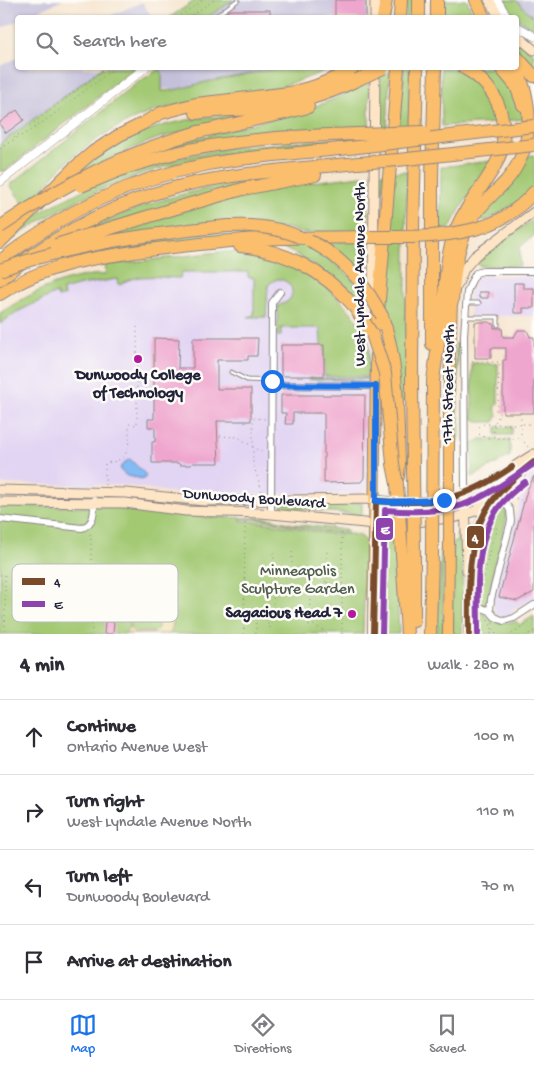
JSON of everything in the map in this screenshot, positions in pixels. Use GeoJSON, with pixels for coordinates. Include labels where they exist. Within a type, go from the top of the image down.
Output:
{"type":"FeatureCollection","features":[{"type":"Feature","properties":{"kind":"highway"},"geometry":{"type":"LineString","coordinates":[[384,15],[386,0]]}},
{"type":"Feature","properties":{"kind":"highway"},"geometry":{"type":"LineString","coordinates":[[400,15],[401,0]]}},
{"type":"Feature","properties":{"kind":"highway"},"geometry":{"type":"LineString","coordinates":[[419,15],[420,0]]}},
{"type":"Feature","properties":{"kind":"highway"},"geometry":{"type":"LineString","coordinates":[[436,15],[437,0]]}},
{"type":"Feature","properties":{"kind":"highway"},"geometry":{"type":"LineString","coordinates":[[474,0],[478,15]]}},
{"type":"Feature","properties":{"kind":"highway"},"geometry":{"type":"LineString","coordinates":[[474,0],[482,15]]}},
{"type":"Feature","properties":{"kind":"highway"},"geometry":{"type":"LineString","coordinates":[[519,59],[534,76]]}},
{"type":"Feature","properties":{"kind":"highway"},"geometry":{"type":"LineString","coordinates":[[256,97],[301,84],[336,70]]}},
{"type":"Feature","properties":{"kind":"highway"},"geometry":{"type":"LineString","coordinates":[[0,242],[83,160],[118,136],[161,113],[196,104],[290,93],[375,70]]}},
{"type":"Feature","properties":{"kind":"highway"},"geometry":{"type":"LineString","coordinates":[[377,324],[398,70]]}},
{"type":"Feature","properties":{"kind":"highway"},"geometry":{"type":"LineString","coordinates":[[407,634],[412,382],[413,190],[417,70]]}},
{"type":"Feature","properties":{"kind":"highway"},"geometry":{"type":"LineString","coordinates":[[430,634],[433,381],[431,252],[435,70]]}},
{"type":"Feature","properties":{"kind":"highway"},"geometry":{"type":"LineString","coordinates":[[433,381],[450,249],[462,217],[499,161],[504,139],[501,114],[495,98],[482,81],[467,70]]}},
{"type":"Feature","properties":{"kind":"highway"},"geometry":{"type":"LineString","coordinates":[[503,70],[512,80],[522,99],[531,142]]}},
{"type":"Feature","properties":{"kind":"highway"},"geometry":{"type":"LineString","coordinates":[[452,302],[459,252],[466,230],[483,203],[505,182],[531,142],[529,97],[517,70]]}},
{"type":"Feature","properties":{"kind":"highway"},"geometry":{"type":"LineString","coordinates":[[142,124],[199,112],[254,109],[285,104],[320,95],[355,75]]}},
{"type":"Feature","properties":{"kind":"highway"},"geometry":{"type":"LineString","coordinates":[[0,227],[63,187],[104,165],[150,147],[198,132],[296,110],[337,95],[355,75]]}},
{"type":"Feature","properties":{"kind":"highway"},"geometry":{"type":"LineString","coordinates":[[0,261],[40,231],[99,198],[150,179],[204,165],[442,138],[534,125]]}},
{"type":"Feature","properties":{"kind":"highway"},"geometry":{"type":"LineString","coordinates":[[0,231],[32,211],[86,183],[128,167],[210,145],[279,137],[481,132]]}},
{"type":"Feature","properties":{"kind":"highway"},"geometry":{"type":"LineString","coordinates":[[0,279],[45,246],[88,221],[155,194],[203,182],[245,175],[358,165],[531,142]]}},
{"type":"Feature","properties":{"kind":"highway"},"geometry":{"type":"LineString","coordinates":[[0,266],[74,239],[176,208],[264,185],[358,165]]}},
{"type":"Feature","properties":{"kind":"highway"},"geometry":{"type":"LineString","coordinates":[[0,294],[41,273],[62,265],[88,260],[241,243],[440,235],[463,232],[485,226],[502,218],[520,207],[534,192]]}},
{"type":"Feature","properties":{"kind":"highway"},"geometry":{"type":"LineString","coordinates":[[0,270],[45,255],[103,242],[232,225],[270,228],[294,235],[321,247],[342,262],[361,282],[379,311],[388,334],[394,365],[399,463],[398,484]]}},
{"type":"Feature","properties":{"kind":"highway"},"geometry":{"type":"LineString","coordinates":[[241,243],[270,251],[304,265],[333,285],[353,305],[372,334],[383,365],[386,383],[393,464],[398,484],[408,554],[413,634]]}},
{"type":"Feature","properties":{"kind":"main road"},"geometry":{"type":"LineString","coordinates":[[375,0],[375,15]]}},
{"type":"Feature","properties":{"kind":"main road"},"geometry":{"type":"LineString","coordinates":[[489,0],[498,15]]}},
{"type":"Feature","properties":{"kind":"main road"},"geometry":{"type":"LineString","coordinates":[[519,38],[534,50]]}},
{"type":"Feature","properties":{"kind":"main road","name":"West Lyndale Avenue North"},"geometry":{"type":"LineString","coordinates":[[373,634],[377,324],[372,296],[375,70]]}},
{"type":"Feature","properties":{"kind":"main road"},"geometry":{"type":"LineString","coordinates":[[448,634],[449,382],[452,302],[461,276],[469,261],[482,249],[517,226],[534,212]]}},
{"type":"Feature","properties":{"kind":"main road","name":"Dunwoody Boulevard"},"geometry":{"type":"LineString","coordinates":[[0,490],[126,493],[204,501],[366,499],[376,506],[390,502],[449,504],[500,476],[531,450]]}},
{"type":"Feature","properties":{"kind":"main road"},"geometry":{"type":"LineString","coordinates":[[469,634],[469,587],[475,541],[485,512],[516,477],[534,462]]}},
{"type":"Feature","properties":{"kind":"main road","name":"17th Street North"},"geometry":{"type":"LineString","coordinates":[[465,494],[466,562],[469,587]]}},
{"type":"Feature","properties":{"kind":"main road","name":"Dunwoody Boulevard"},"geometry":{"type":"LineString","coordinates":[[0,502],[125,503],[186,511],[271,514],[375,524],[445,519],[466,514],[488,504],[500,495]]}},
{"type":"Feature","properties":{"kind":"street"},"geometry":{"type":"LineString","coordinates":[[497,0],[506,15]]}},
{"type":"Feature","properties":{"kind":"street"},"geometry":{"type":"LineString","coordinates":[[519,28],[534,36]]}},
{"type":"Feature","properties":{"kind":"street"},"geometry":{"type":"LineString","coordinates":[[0,182],[142,70]]}},
{"type":"Feature","properties":{"kind":"street"},"geometry":{"type":"LineString","coordinates":[[517,226],[534,216]]}},
{"type":"Feature","properties":{"kind":"street","name":"17th Street North"},"geometry":{"type":"LineString","coordinates":[[465,494],[465,317],[471,282],[476,273],[483,271],[531,269]]}},
{"type":"Feature","properties":{"kind":"street"},"geometry":{"type":"LineString","coordinates":[[271,514],[272,303],[280,292]]}},
{"type":"Feature","properties":{"kind":"street"},"geometry":{"type":"LineString","coordinates":[[272,383],[376,386]]}},
{"type":"Feature","properties":{"kind":"street"},"geometry":{"type":"LineString","coordinates":[[0,519],[82,528],[93,519],[94,492]]}},
{"type":"Feature","properties":{"kind":"street"},"geometry":{"type":"LineString","coordinates":[[490,611],[491,599],[511,521],[510,510],[500,495]]}},
{"type":"Feature","properties":{"kind":"street"},"geometry":{"type":"LineString","coordinates":[[469,603],[490,611],[495,617],[504,621],[514,618],[534,605]]}},
{"type":"Feature","properties":{"kind":"lane"},"geometry":{"type":"LineString","coordinates":[[217,15],[238,0]]}},
{"type":"Feature","properties":{"kind":"lane"},"geometry":{"type":"LineString","coordinates":[[466,303],[479,303]]}},
{"type":"Feature","properties":{"kind":"lane"},"geometry":{"type":"LineString","coordinates":[[465,317],[498,317],[498,325]]}},
{"type":"Feature","properties":{"kind":"lane"},"geometry":{"type":"LineString","coordinates":[[231,372],[247,380],[272,383]]}},
{"type":"Feature","properties":{"kind":"path"},"geometry":{"type":"LineString","coordinates":[[180,15],[203,0]]}},
{"type":"Feature","properties":{"kind":"path"},"geometry":{"type":"LineString","coordinates":[[192,15],[214,0]]}},
{"type":"Feature","properties":{"kind":"path"},"geometry":{"type":"LineString","coordinates":[[0,149],[102,70]]}},
{"type":"Feature","properties":{"kind":"path"},"geometry":{"type":"LineString","coordinates":[[12,140],[23,136],[38,126],[111,70]]}},
{"type":"Feature","properties":{"kind":"path"},"geometry":{"type":"LineString","coordinates":[[105,488],[105,464],[120,460],[123,457],[128,445],[129,424],[137,424],[137,326]]}},
{"type":"Feature","properties":{"kind":"path"},"geometry":{"type":"LineString","coordinates":[[471,362],[499,362],[498,405],[496,411],[500,414],[494,424],[494,438]]}},
{"type":"Feature","properties":{"kind":"path"},"geometry":{"type":"LineString","coordinates":[[521,413],[521,438],[531,450]]}},
{"type":"Feature","properties":{"kind":"path"},"geometry":{"type":"LineString","coordinates":[[262,492],[253,464],[253,418],[266,419]]}},
{"type":"Feature","properties":{"kind":"path"},"geometry":{"type":"LineString","coordinates":[[478,427],[484,424],[534,424]]}},
{"type":"Feature","properties":{"kind":"path"},"geometry":{"type":"LineString","coordinates":[[479,434],[486,438],[521,438]]}},
{"type":"Feature","properties":{"kind":"path"},"geometry":{"type":"LineString","coordinates":[[220,436],[238,437],[259,451],[266,451]]}},
{"type":"Feature","properties":{"kind":"path"},"geometry":{"type":"LineString","coordinates":[[511,497],[521,500]]}},
{"type":"Feature","properties":{"kind":"path"},"geometry":{"type":"LineString","coordinates":[[490,517],[495,522],[497,531],[491,545],[479,599],[481,607],[496,634]]}},
{"type":"Feature","properties":{"kind":"path"},"geometry":{"type":"LineString","coordinates":[[244,634],[245,520]]}},
{"type":"Feature","properties":{"kind":"path"},"geometry":{"type":"LineString","coordinates":[[342,533],[342,634]]}},
{"type":"Feature","properties":{"kind":"path"},"geometry":{"type":"LineString","coordinates":[[90,534],[92,540],[92,564]]}},
{"type":"Feature","properties":{"kind":"path"},"geometry":{"type":"LineString","coordinates":[[256,634],[256,619],[265,618],[270,628],[273,616],[274,552]]}},
{"type":"Feature","properties":{"kind":"path"},"geometry":{"type":"LineString","coordinates":[[292,552],[292,563]]}},
{"type":"Feature","properties":{"kind":"path"},"geometry":{"type":"LineString","coordinates":[[327,552],[327,588]]}},
{"type":"Feature","properties":{"kind":"path"},"geometry":{"type":"LineString","coordinates":[[0,575],[5,575],[5,634]]}},
{"type":"Feature","properties":{"kind":"path"},"geometry":{"type":"LineString","coordinates":[[309,626],[310,598],[327,580]]}},
{"type":"Feature","properties":{"kind":"path"},"geometry":{"type":"LineString","coordinates":[[490,634],[493,620]]}},
{"type":"Feature","properties":{"kind":"path"},"geometry":{"type":"LineString","coordinates":[[512,634],[534,620]]}},
{"type":"Feature","properties":{"kind":"path"},"geometry":{"type":"LineString","coordinates":[[309,623],[325,631],[327,634]]}},
{"type":"Feature","properties":{"kind":"path"},"geometry":{"type":"LineString","coordinates":[[529,634],[534,631]]}},
{"type":"Feature","properties":{"kind":"shaded area"},"geometry":{"type":"Polygon","coordinates":[[[0,0],[63,0],[29,15],[15,15],[15,22],[0,29],[0,0]]]}},
{"type":"Feature","properties":{"kind":"shaded area"},"geometry":{"type":"Polygon","coordinates":[[[234,0],[368,0],[368,15],[212,15],[234,0]]]}},
{"type":"Feature","properties":{"kind":"shaded area"},"geometry":{"type":"Polygon","coordinates":[[[497,0],[534,0],[534,34],[519,23],[519,15],[509,15],[497,0]]]}},
{"type":"Feature","properties":{"kind":"shaded area"},"geometry":{"type":"Polygon","coordinates":[[[142,2],[151,15],[112,15],[142,2]]]}},
{"type":"Feature","properties":{"kind":"shaded area"},"geometry":{"type":"Polygon","coordinates":[[[15,59],[15,70],[99,70],[0,144],[0,66],[15,59]]]}},
{"type":"Feature","properties":{"kind":"shaded area"},"geometry":{"type":"Polygon","coordinates":[[[159,70],[267,70],[181,89],[159,89],[159,70]]]}},
{"type":"Feature","properties":{"kind":"shaded area","name":"Dunwoody College of Technology"},"geometry":{"type":"Polygon","coordinates":[[[239,252],[265,256],[370,343],[369,481],[366,490],[357,494],[204,494],[176,493],[123,485],[0,484],[0,319],[55,285],[108,278],[195,254],[239,252]]]}},
{"type":"Feature","properties":{"kind":"shaded area"},"geometry":{"type":"Polygon","coordinates":[[[478,276],[534,276],[534,316],[470,316],[469,294],[478,276]]]}},
{"type":"Feature","properties":{"kind":"shaded area"},"geometry":{"type":"Polygon","coordinates":[[[534,471],[534,597],[512,610],[511,616],[500,616],[495,614],[493,599],[523,490],[534,471]]]}},
{"type":"Feature","properties":{"kind":"green space"},"geometry":{"type":"Polygon","coordinates":[[[196,0],[234,0],[211,15],[173,15],[196,0]]]}},
{"type":"Feature","properties":{"kind":"green space"},"geometry":{"type":"Polygon","coordinates":[[[406,0],[413,0],[412,15],[406,15],[406,0]]]}},
{"type":"Feature","properties":{"kind":"green space"},"geometry":{"type":"Polygon","coordinates":[[[444,0],[467,0],[473,15],[443,15],[444,0]]]}},
{"type":"Feature","properties":{"kind":"green space"},"geometry":{"type":"Polygon","coordinates":[[[503,0],[516,0],[534,18],[534,30],[519,19],[519,15],[514,15],[503,0]]]}},
{"type":"Feature","properties":{"kind":"green space"},"geometry":{"type":"Polygon","coordinates":[[[519,42],[534,54],[534,67],[519,50],[519,42]]]}},
{"type":"Feature","properties":{"kind":"green space"},"geometry":{"type":"Polygon","coordinates":[[[99,70],[132,70],[5,171],[0,171],[0,144],[99,70]]]}},
{"type":"Feature","properties":{"kind":"green space"},"geometry":{"type":"Polygon","coordinates":[[[157,70],[162,72],[162,91],[266,70],[327,70],[279,87],[172,106],[141,116],[97,139],[77,154],[24,205],[10,185],[137,83],[157,70]]]}},
{"type":"Feature","properties":{"kind":"green space"},"geometry":{"type":"Polygon","coordinates":[[[404,70],[410,70],[408,128],[398,128],[404,70]]]}},
{"type":"Feature","properties":{"kind":"green space"},"geometry":{"type":"Polygon","coordinates":[[[441,70],[454,70],[470,78],[484,94],[496,123],[442,126],[441,70]]]}},
{"type":"Feature","properties":{"kind":"green space"},"geometry":{"type":"Polygon","coordinates":[[[473,70],[498,70],[521,106],[524,119],[505,121],[473,70]]]}},
{"type":"Feature","properties":{"kind":"green space"},"geometry":{"type":"Polygon","coordinates":[[[390,72],[387,129],[380,129],[380,77],[390,72]]]}},
{"type":"Feature","properties":{"kind":"green space"},"geometry":{"type":"Polygon","coordinates":[[[369,82],[369,129],[284,133],[96,173],[151,150],[308,109],[369,82]]]}},
{"type":"Feature","properties":{"kind":"green space"},"geometry":{"type":"Polygon","coordinates":[[[258,113],[159,138],[118,154],[74,176],[96,158],[118,144],[160,126],[181,121],[258,113]]]}},
{"type":"Feature","properties":{"kind":"green space"},"geometry":{"type":"Polygon","coordinates":[[[333,139],[333,142],[245,151],[193,160],[145,173],[99,190],[55,213],[13,239],[11,237],[33,217],[46,209],[85,189],[142,167],[225,148],[333,139]]]}},
{"type":"Feature","properties":{"kind":"green space"},"geometry":{"type":"Polygon","coordinates":[[[534,155],[534,186],[521,200],[486,221],[476,218],[526,156],[534,155]]]}},
{"type":"Feature","properties":{"kind":"green space"},"geometry":{"type":"Polygon","coordinates":[[[491,161],[458,212],[449,230],[440,230],[441,167],[491,161]]]}},
{"type":"Feature","properties":{"kind":"green space"},"geometry":{"type":"Polygon","coordinates":[[[407,171],[406,232],[388,233],[394,172],[407,171]]]}},
{"type":"Feature","properties":{"kind":"green space"},"geometry":{"type":"Polygon","coordinates":[[[384,173],[380,224],[377,224],[378,174],[384,173]]]}},
{"type":"Feature","properties":{"kind":"green space"},"geometry":{"type":"Polygon","coordinates":[[[369,175],[368,233],[302,233],[287,228],[101,238],[99,236],[225,199],[295,184],[369,175]]]}},
{"type":"Feature","properties":{"kind":"green space"},"geometry":{"type":"Polygon","coordinates":[[[245,182],[246,185],[82,232],[122,214],[162,200],[223,185],[245,182]]]}},
{"type":"Feature","properties":{"kind":"green space"},"geometry":{"type":"Polygon","coordinates":[[[534,219],[534,236],[520,246],[520,266],[480,266],[477,263],[490,249],[534,219]]]}},
{"type":"Feature","properties":{"kind":"green space"},"geometry":{"type":"Polygon","coordinates":[[[228,230],[277,234],[57,261],[55,257],[69,253],[228,230]]]}},
{"type":"Feature","properties":{"kind":"green space"},"geometry":{"type":"Polygon","coordinates":[[[368,241],[368,286],[320,242],[368,241]]]}},
{"type":"Feature","properties":{"kind":"green space"},"geometry":{"type":"Polygon","coordinates":[[[388,241],[406,241],[406,401],[400,402],[383,311],[388,241]]]}},
{"type":"Feature","properties":{"kind":"green space"},"geometry":{"type":"Polygon","coordinates":[[[279,242],[301,242],[320,252],[349,275],[368,304],[361,307],[313,265],[278,246],[279,242]]]}},
{"type":"Feature","properties":{"kind":"green space"},"geometry":{"type":"Polygon","coordinates":[[[219,252],[265,256],[296,268],[325,286],[349,310],[367,338],[369,351],[368,377],[324,376],[324,346],[321,345],[320,328],[281,328],[281,336],[277,336],[278,306],[289,300],[292,292],[288,283],[281,279],[277,279],[268,286],[266,317],[248,317],[254,315],[254,278],[248,277],[248,272],[182,272],[180,278],[141,277],[133,278],[120,285],[117,279],[81,285],[63,290],[64,296],[58,298],[56,293],[17,312],[0,324],[0,313],[20,301],[41,290],[74,278],[104,275],[106,272],[105,265],[219,252]]]}},
{"type":"Feature","properties":{"kind":"green space"},"geometry":{"type":"Polygon","coordinates":[[[456,343],[458,344],[458,416],[460,417],[460,437],[458,441],[454,441],[456,343]]]}},
{"type":"Feature","properties":{"kind":"green space"},"geometry":{"type":"Polygon","coordinates":[[[472,363],[498,364],[498,403],[495,409],[498,415],[494,422],[480,422],[472,418],[472,363]]]}},
{"type":"Feature","properties":{"kind":"green space"},"geometry":{"type":"Polygon","coordinates":[[[309,378],[368,379],[309,380],[309,378]]]}},
{"type":"Feature","properties":{"kind":"green space"},"geometry":{"type":"Polygon","coordinates":[[[496,427],[512,427],[512,435],[496,435],[496,427]]]}},
{"type":"Feature","properties":{"kind":"green space"},"geometry":{"type":"Polygon","coordinates":[[[481,439],[510,440],[510,456],[472,477],[472,445],[481,439]]]}},
{"type":"Feature","properties":{"kind":"green space"},"geometry":{"type":"Polygon","coordinates":[[[518,469],[500,490],[477,505],[479,493],[518,469]]]}},
{"type":"Feature","properties":{"kind":"green space"},"geometry":{"type":"Polygon","coordinates":[[[500,500],[506,511],[506,521],[486,606],[474,602],[478,543],[484,520],[489,511],[500,500]]]}},
{"type":"Feature","properties":{"kind":"green space"},"geometry":{"type":"Polygon","coordinates":[[[177,501],[213,505],[194,507],[164,504],[164,502],[177,501]]]}},
{"type":"Feature","properties":{"kind":"green space"},"geometry":{"type":"Polygon","coordinates":[[[282,503],[362,503],[362,515],[282,507],[282,503]]]}},
{"type":"Feature","properties":{"kind":"green space","name":"Minneapolis Sculpture Garden"},"geometry":{"type":"Polygon","coordinates":[[[0,506],[123,507],[199,517],[268,518],[292,524],[347,530],[347,533],[320,531],[267,520],[240,519],[241,521],[275,524],[332,534],[350,534],[360,536],[365,541],[363,634],[0,634],[0,506]]]}},
{"type":"Feature","properties":{"kind":"green space"},"geometry":{"type":"Polygon","coordinates":[[[392,534],[395,536],[399,634],[379,634],[381,538],[392,534]]]}},
{"type":"Feature","properties":{"kind":"green space"},"geometry":{"type":"Polygon","coordinates":[[[457,534],[461,535],[463,541],[462,634],[452,634],[453,542],[457,542],[457,534]]]}},
{"type":"Feature","properties":{"kind":"green space"},"geometry":{"type":"Polygon","coordinates":[[[441,546],[443,546],[443,634],[437,634],[441,546]]]}},
{"type":"Feature","properties":{"kind":"green space"},"geometry":{"type":"Polygon","coordinates":[[[477,611],[500,622],[516,621],[519,625],[534,616],[534,634],[476,634],[477,611]]]}},
{"type":"Feature","properties":{"kind":"sand"},"geometry":{"type":"Polygon","coordinates":[[[130,622],[130,628],[134,632],[154,632],[158,628],[158,622],[173,622],[170,634],[126,634],[130,622]]]}},
{"type":"Feature","properties":{"kind":"water"},"geometry":{"type":"Polygon","coordinates":[[[129,459],[146,475],[144,479],[127,476],[120,470],[121,466],[129,459]]]}},
{"type":"Feature","properties":{"kind":"building"},"geometry":{"type":"Polygon","coordinates":[[[335,0],[366,0],[366,15],[335,15],[335,0]]]}},
{"type":"Feature","properties":{"kind":"building"},"geometry":{"type":"Polygon","coordinates":[[[230,10],[270,10],[270,15],[227,15],[227,12],[230,10]]]}},
{"type":"Feature","properties":{"kind":"building"},"geometry":{"type":"Polygon","coordinates":[[[17,110],[24,120],[6,133],[0,122],[17,110]]]}},
{"type":"Feature","properties":{"kind":"building"},"geometry":{"type":"Polygon","coordinates":[[[514,283],[523,283],[523,288],[534,288],[534,308],[523,308],[523,313],[514,313],[514,283]]]}},
{"type":"Feature","properties":{"kind":"building"},"geometry":{"type":"Polygon","coordinates":[[[479,292],[488,292],[488,298],[479,298],[479,292]]]}},
{"type":"Feature","properties":{"kind":"building"},"geometry":{"type":"Polygon","coordinates":[[[475,322],[490,322],[494,324],[494,328],[502,328],[503,337],[514,337],[518,330],[527,330],[530,337],[534,337],[534,413],[503,413],[503,360],[506,360],[506,348],[491,348],[491,358],[475,358],[475,322]]]}},
{"type":"Feature","properties":{"kind":"building","name":"Dunwoody College of Technology"},"geometry":{"type":"Polygon","coordinates":[[[154,338],[179,339],[178,368],[193,368],[193,338],[258,338],[257,356],[248,356],[248,360],[217,360],[217,389],[251,389],[251,421],[217,421],[219,463],[180,465],[178,463],[152,463],[152,442],[155,442],[155,429],[154,427],[148,427],[148,419],[154,419],[154,338]]]}},
{"type":"Feature","properties":{"kind":"building"},"geometry":{"type":"Polygon","coordinates":[[[281,345],[324,345],[324,376],[281,376],[281,345]]]}},
{"type":"Feature","properties":{"kind":"building"},"geometry":{"type":"Polygon","coordinates":[[[281,395],[365,395],[364,478],[361,482],[324,483],[324,413],[293,413],[293,424],[285,424],[286,413],[281,413],[281,395]]]}},
{"type":"Feature","properties":{"kind":"building"},"geometry":{"type":"Polygon","coordinates":[[[534,476],[534,592],[517,601],[499,597],[527,490],[534,476]]]}},
{"type":"Feature","properties":{"kind":"building"},"geometry":{"type":"Polygon","coordinates":[[[105,622],[114,622],[113,634],[104,634],[105,622]]]}},
{"type":"Feature","properties":{"kind":"transit line","name":"4"},"geometry":{"type":"LineString","coordinates":[[469,634],[470,572],[474,540],[479,526],[485,512],[501,491],[534,462]]}},
{"type":"Feature","properties":{"kind":"transit line","name":"E"},"geometry":{"type":"LineString","coordinates":[[382,634],[385,510],[431,511],[469,503],[507,482],[534,464]]}},
{"type":"Feature","properties":{"kind":"transit line","name":"4"},"geometry":{"type":"LineString","coordinates":[[376,501],[415,502],[448,498],[478,487],[512,467]]}},
{"type":"Feature","properties":{"kind":"transit line","name":"E"},"geometry":{"type":"LineString","coordinates":[[478,634],[478,574],[487,530],[499,506],[525,482]]}},
{"type":"Feature","properties":{"kind":"transit line","name":"4"},"geometry":{"type":"LineString","coordinates":[[373,634],[376,501]]}},
{"type":"Feature","properties":{"kind":"place","name":"Dunwoody College of Technology"},"geometry":{"type":"Point","coordinates":[138,359]}},
{"type":"Feature","properties":{"kind":"place","name":"Sagacious Head 7"},"geometry":{"type":"Point","coordinates":[352,614]}},
{"type":"Feature","properties":{"kind":"route"},"geometry":{"type":"LineString","coordinates":[[272,381],[272,385],[376,386],[376,501],[444,500]]}}]}
